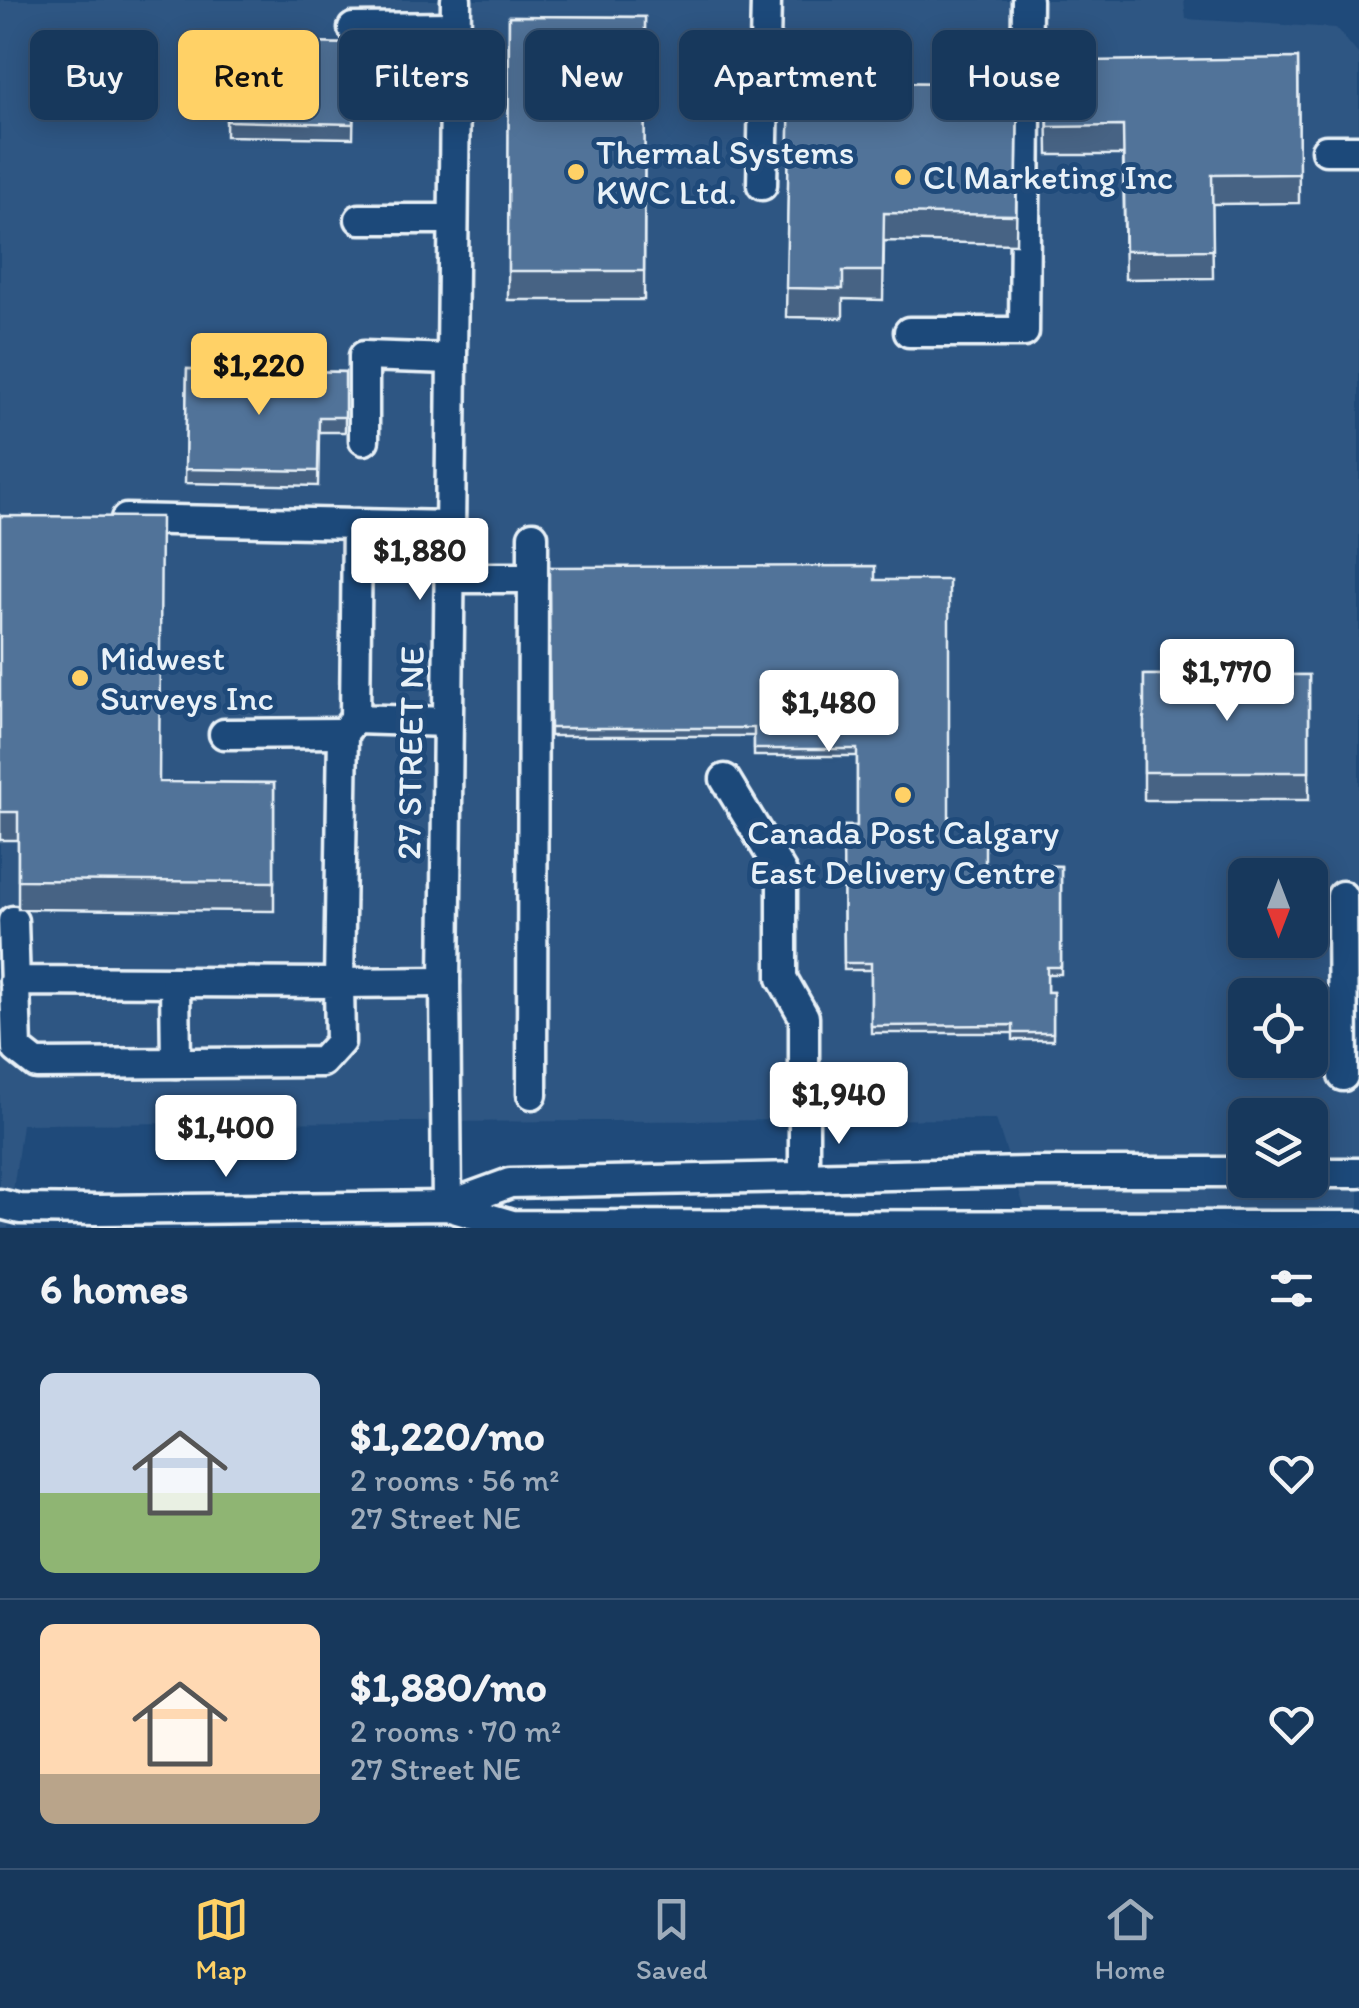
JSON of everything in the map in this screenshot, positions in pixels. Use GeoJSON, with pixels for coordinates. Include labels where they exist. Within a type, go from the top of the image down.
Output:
{"type":"FeatureCollection","features":[{"type":"Feature","properties":{"kind":"street"},"geometry":{"type":"LineString","coordinates":[[762,185],[766,0]]}},
{"type":"Feature","properties":{"kind":"street"},"geometry":{"type":"LineString","coordinates":[[910,332],[1024,332],[1016,98],[1027,0]]}},
{"type":"Feature","properties":{"kind":"street"},"geometry":{"type":"LineString","coordinates":[[354,28],[456,14]]}},
{"type":"Feature","properties":{"kind":"street","name":"27 STREET NE"},"geometry":{"type":"LineString","coordinates":[[446,1206],[444,982],[456,14]]}},
{"type":"Feature","properties":{"kind":"street"},"geometry":{"type":"LineString","coordinates":[[1326,150],[1359,150]]}},
{"type":"Feature","properties":{"kind":"street"},"geometry":{"type":"LineString","coordinates":[[360,218],[454,220]]}},
{"type":"Feature","properties":{"kind":"street"},"geometry":{"type":"LineString","coordinates":[[364,440],[364,356],[452,358]]}},
{"type":"Feature","properties":{"kind":"street"},"geometry":{"type":"LineString","coordinates":[[94,518],[450,526]]}},
{"type":"Feature","properties":{"kind":"street"},"geometry":{"type":"LineString","coordinates":[[13,921],[17,1050],[36,1064],[322,1062],[340,1042],[339,982],[358,524]]}},
{"type":"Feature","properties":{"kind":"street"},"geometry":{"type":"LineString","coordinates":[[532,1094],[533,536]]}},
{"type":"Feature","properties":{"kind":"street"},"geometry":{"type":"LineString","coordinates":[[449,578],[533,578]]}},
{"type":"Feature","properties":{"kind":"street"},"geometry":{"type":"LineString","coordinates":[[224,734],[448,722]]}},
{"type":"Feature","properties":{"kind":"street"},"geometry":{"type":"LineString","coordinates":[[725,778],[782,873],[782,978],[804,1017],[804,1176]]}},
{"type":"Feature","properties":{"kind":"street"},"geometry":{"type":"LineString","coordinates":[[1342,896],[1343,1076]]}},
{"type":"Feature","properties":{"kind":"street"},"geometry":{"type":"LineString","coordinates":[[14,981],[444,982]]}},
{"type":"Feature","properties":{"kind":"street"},"geometry":{"type":"LineString","coordinates":[[175,982],[176,1063]]}},
{"type":"Feature","properties":{"kind":"street"},"geometry":{"type":"LineString","coordinates":[[446,1206],[510,1184],[1030,1172],[1228,1172]]}},
{"type":"Feature","properties":{"kind":"street"},"geometry":{"type":"LineString","coordinates":[[1328,1172],[1359,1173]]}},
{"type":"Feature","properties":{"kind":"street"},"geometry":{"type":"LineString","coordinates":[[0,1204],[98,1210],[446,1206],[512,1224],[1359,1226]]}},
{"type":"Feature","properties":{"kind":"shaded area"},"geometry":{"type":"Polygon","coordinates":[[[0,0],[1184,0],[1186,19],[1336,28],[1359,55],[1359,1228],[1031,1228],[996,1119],[22,1124],[8,1228],[0,1228],[0,0]]]}},
{"type":"Feature","properties":{"kind":"building","name":"Thermal Systems KWC Ltd."},"geometry":{"type":"Polygon","coordinates":[[[509,16],[645,17],[645,30],[525,30],[525,120],[645,120],[644,271],[508,271],[509,16]]]}},
{"type":"Feature","properties":{"kind":"building"},"geometry":{"type":"Polygon","coordinates":[[[319,43],[339,44],[339,120],[353,120],[353,124],[226,121],[319,120],[319,43]]]}},
{"type":"Feature","properties":{"kind":"building"},"geometry":{"type":"Polygon","coordinates":[[[1298,58],[1299,174],[1212,175],[1213,250],[1125,251],[1123,126],[1048,127],[1048,120],[1096,120],[1096,61],[1298,58]]]}},
{"type":"Feature","properties":{"kind":"building","name":"Cl Marketing Inc"},"geometry":{"type":"Polygon","coordinates":[[[912,83],[932,83],[932,120],[1017,120],[1016,215],[884,213],[883,271],[843,271],[843,289],[786,288],[789,120],[912,120],[912,83]]]}},
{"type":"Feature","properties":{"kind":"building"},"geometry":{"type":"Polygon","coordinates":[[[187,369],[345,372],[345,417],[319,417],[318,471],[185,469],[187,369]]]}},
{"type":"Feature","properties":{"kind":"building","name":"Midwest Surveys Inc"},"geometry":{"type":"Polygon","coordinates":[[[0,516],[161,517],[159,782],[274,783],[274,882],[18,880],[18,812],[0,812],[0,516]]]}},
{"type":"Feature","properties":{"kind":"building","name":"Canada Post Calgary East Delivery Centre"},"geometry":{"type":"Polygon","coordinates":[[[875,566],[875,580],[949,580],[949,836],[985,836],[985,865],[1061,866],[1061,967],[1047,967],[1047,992],[1053,992],[1053,1033],[1013,1033],[1013,1025],[871,1026],[871,963],[844,963],[843,826],[857,826],[857,749],[754,749],[754,728],[550,728],[549,567],[875,566]]]}},
{"type":"Feature","properties":{"kind":"building"},"geometry":{"type":"Polygon","coordinates":[[[1144,675],[1309,675],[1309,772],[1144,772],[1144,675]]]}},
{"type":"Feature","properties":{"kind":"place","name":"Thermal Systems KWC Ltd."},"geometry":{"type":"Point","coordinates":[576,172]}},
{"type":"Feature","properties":{"kind":"place","name":"Cl Marketing Inc"},"geometry":{"type":"Point","coordinates":[903,177]}},
{"type":"Feature","properties":{"kind":"place","name":"Midwest Surveys Inc"},"geometry":{"type":"Point","coordinates":[80,678]}},
{"type":"Feature","properties":{"kind":"place","name":"Canada Post Calgary East Delivery Centre"},"geometry":{"type":"Point","coordinates":[903,795]}}]}
